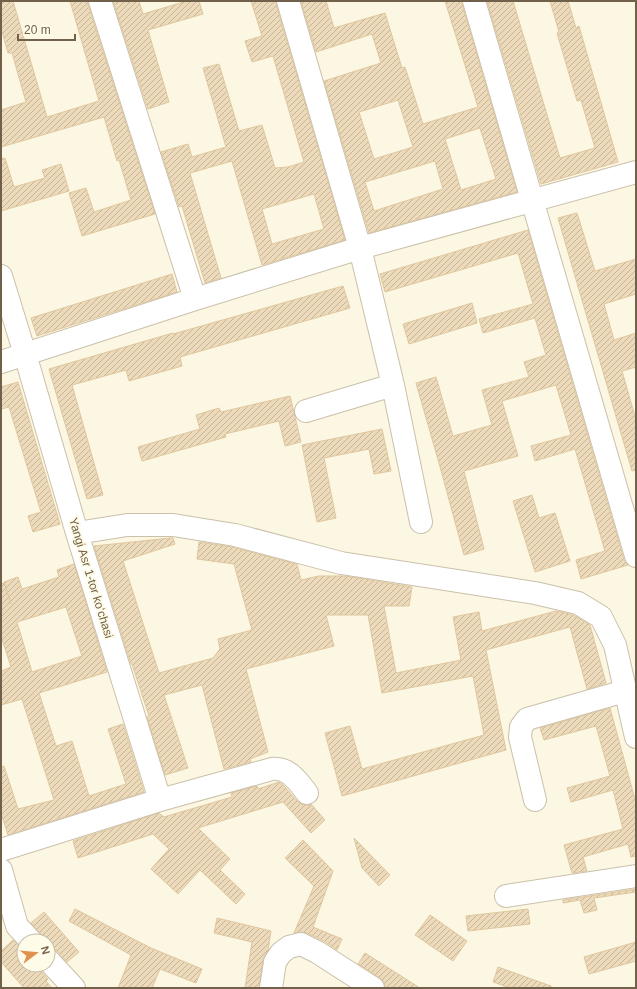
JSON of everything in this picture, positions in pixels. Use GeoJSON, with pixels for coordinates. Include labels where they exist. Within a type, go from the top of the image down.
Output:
{"type":"FeatureCollection","features":[{"type":"Feature","properties":{"kind":"street"},"geometry":{"type":"LineString","coordinates":[[100,1],[195,299]]}},
{"type":"Feature","properties":{"kind":"street"},"geometry":{"type":"LineString","coordinates":[[288,1],[360,248],[393,385],[422,522]]}},
{"type":"Feature","properties":{"kind":"street"},"geometry":{"type":"LineString","coordinates":[[474,1],[636,556]]}},
{"type":"Feature","properties":{"kind":"street"},"geometry":{"type":"LineString","coordinates":[[1,362],[195,299],[360,248],[636,172]]}},
{"type":"Feature","properties":{"kind":"street","name":"Yangi Asr 1-tor koʻchasi"},"geometry":{"type":"LineString","coordinates":[[1,276],[77,533],[160,800]]}},
{"type":"Feature","properties":{"kind":"street"},"geometry":{"type":"LineString","coordinates":[[306,412],[393,385]]}},
{"type":"Feature","properties":{"kind":"street"},"geometry":{"type":"LineString","coordinates":[[77,533],[127,526],[173,524],[235,535],[341,562],[535,593],[578,603],[601,617],[615,645],[636,737]]}},
{"type":"Feature","properties":{"kind":"street"},"geometry":{"type":"LineString","coordinates":[[535,800],[520,737],[521,727],[527,719],[625,691]]}},
{"type":"Feature","properties":{"kind":"street"},"geometry":{"type":"LineString","coordinates":[[1,850],[160,800],[278,768],[289,772],[307,793]]}},
{"type":"Feature","properties":{"kind":"street"},"geometry":{"type":"LineString","coordinates":[[1,870],[17,926],[24,933]]}},
{"type":"Feature","properties":{"kind":"street"},"geometry":{"type":"LineString","coordinates":[[506,896],[636,876]]}},
{"type":"Feature","properties":{"kind":"street"},"geometry":{"type":"LineString","coordinates":[[271,988],[275,962],[281,953],[289,947],[301,944],[317,952],[373,988]]}},
{"type":"Feature","properties":{"kind":"street"},"geometry":{"type":"LineString","coordinates":[[56,969],[74,988]]}},
{"type":"Feature","properties":{"kind":"building"},"geometry":{"type":"Polygon","coordinates":[[[1,1],[13,1],[47,117],[99,101],[70,1],[88,1],[88,5],[155,214],[82,236],[69,193],[86,188],[94,212],[131,200],[119,160],[117,161],[104,117],[1,147],[1,110],[26,102],[12,53],[8,53],[1,28],[1,1]]]}},
{"type":"Feature","properties":{"kind":"building"},"geometry":{"type":"Polygon","coordinates":[[[113,1],[139,1],[143,14],[187,1],[199,1],[203,14],[148,30],[169,102],[148,109],[113,1]]]}},
{"type":"Feature","properties":{"kind":"building"},"geometry":{"type":"Polygon","coordinates":[[[251,1],[276,1],[345,240],[262,265],[232,161],[190,173],[221,278],[205,283],[182,206],[179,207],[161,152],[188,144],[192,157],[226,147],[203,68],[219,64],[239,131],[262,125],[275,168],[288,167],[304,162],[273,56],[252,62],[245,41],[262,36],[251,1]],[[314,194],[262,209],[272,244],[324,229],[314,194]]]}},
{"type":"Feature","properties":{"kind":"building"},"geometry":{"type":"Polygon","coordinates":[[[301,1],[326,1],[334,28],[385,13],[402,68],[405,67],[423,124],[478,107],[445,1],[462,1],[517,192],[369,233],[324,81],[381,63],[372,34],[316,52],[301,1]],[[398,100],[359,112],[374,159],[413,147],[398,100]],[[480,128],[445,139],[461,190],[496,179],[480,128]],[[435,161],[365,182],[374,211],[443,189],[435,161]]]}},
{"type":"Feature","properties":{"kind":"building"},"geometry":{"type":"Polygon","coordinates":[[[487,1],[513,1],[560,158],[595,148],[581,100],[577,101],[557,33],[559,32],[550,1],[568,1],[576,28],[579,26],[618,162],[541,184],[487,1]]]}},
{"type":"Feature","properties":{"kind":"building"},"geometry":{"type":"Polygon","coordinates":[[[5,158],[14,187],[45,178],[42,170],[61,164],[69,191],[1,211],[1,159],[5,158]]]}},
{"type":"Feature","properties":{"kind":"building"},"geometry":{"type":"Polygon","coordinates":[[[577,213],[595,271],[636,259],[636,294],[604,304],[614,340],[636,333],[636,367],[622,371],[636,420],[636,470],[632,471],[558,218],[577,213]]]}},
{"type":"Feature","properties":{"kind":"building"},"geometry":{"type":"Polygon","coordinates":[[[528,230],[624,560],[628,565],[581,579],[576,560],[605,551],[575,449],[535,461],[531,446],[571,435],[556,385],[502,401],[518,456],[464,471],[484,549],[464,555],[416,383],[436,377],[453,436],[492,425],[482,390],[529,377],[524,362],[546,355],[535,318],[483,333],[479,319],[533,304],[518,253],[385,292],[380,274],[528,230]]]}},
{"type":"Feature","properties":{"kind":"building"},"geometry":{"type":"Polygon","coordinates":[[[172,274],[177,292],[37,336],[31,318],[172,274]]]}},
{"type":"Feature","properties":{"kind":"building"},"geometry":{"type":"Polygon","coordinates":[[[343,286],[350,308],[180,357],[182,366],[129,381],[126,370],[72,385],[103,495],[87,499],[49,369],[343,286]]]}},
{"type":"Feature","properties":{"kind":"building"},"geometry":{"type":"Polygon","coordinates":[[[472,303],[477,323],[409,344],[403,324],[472,303]]]}},
{"type":"Feature","properties":{"kind":"building"},"geometry":{"type":"Polygon","coordinates":[[[18,382],[60,524],[33,532],[28,516],[41,512],[9,407],[1,409],[1,387],[18,382]]]}},
{"type":"Feature","properties":{"kind":"building"},"geometry":{"type":"Polygon","coordinates":[[[290,396],[301,442],[285,446],[279,421],[225,434],[226,437],[142,461],[138,447],[200,429],[196,415],[219,408],[221,412],[290,396]]]}},
{"type":"Feature","properties":{"kind":"building"},"geometry":{"type":"Polygon","coordinates":[[[382,429],[391,471],[374,474],[369,449],[324,458],[336,518],[317,522],[302,445],[382,429]]]}},
{"type":"Feature","properties":{"kind":"building"},"geometry":{"type":"Polygon","coordinates":[[[532,495],[539,518],[555,513],[570,561],[535,572],[513,501],[532,495]]]}},
{"type":"Feature","properties":{"kind":"building"},"geometry":{"type":"Polygon","coordinates":[[[173,538],[175,544],[123,561],[159,673],[213,658],[220,649],[218,639],[252,630],[234,564],[197,559],[199,542],[232,547],[297,564],[301,580],[319,576],[346,576],[412,587],[409,606],[384,606],[396,673],[461,660],[453,617],[479,612],[482,631],[556,611],[570,614],[590,625],[606,683],[587,689],[570,627],[486,650],[506,750],[342,796],[325,733],[350,726],[362,769],[484,735],[473,676],[382,693],[368,615],[326,615],[334,646],[246,669],[268,752],[250,759],[251,762],[224,769],[202,685],[164,695],[188,768],[165,775],[147,717],[149,716],[94,546],[173,538]]]}},
{"type":"Feature","properties":{"kind":"building"},"geometry":{"type":"Polygon","coordinates":[[[74,564],[107,672],[39,693],[56,746],[72,741],[89,796],[126,784],[108,729],[123,724],[144,792],[8,835],[1,813],[1,767],[4,766],[18,809],[54,800],[22,699],[1,705],[1,671],[11,667],[1,636],[1,584],[4,583],[11,604],[4,582],[18,577],[22,589],[59,577],[57,570],[74,564]],[[66,607],[17,622],[32,672],[82,656],[66,607]]]}},
{"type":"Feature","properties":{"kind":"building"},"geometry":{"type":"Polygon","coordinates":[[[610,708],[636,803],[636,856],[631,857],[628,844],[583,857],[587,871],[572,873],[564,845],[623,829],[613,790],[571,802],[567,788],[610,776],[596,726],[544,740],[540,728],[610,708]]]}},
{"type":"Feature","properties":{"kind":"building"},"geometry":{"type":"Polygon","coordinates":[[[279,782],[297,801],[302,804],[311,804],[325,820],[311,833],[283,802],[198,828],[230,859],[220,870],[245,894],[236,904],[200,870],[178,894],[151,869],[169,849],[153,834],[78,858],[73,841],[159,813],[164,817],[232,797],[231,793],[257,786],[258,789],[279,782]]]}},
{"type":"Feature","properties":{"kind":"building"},"geometry":{"type":"Polygon","coordinates":[[[354,838],[390,875],[379,886],[362,868],[354,838]]]}},
{"type":"Feature","properties":{"kind":"building"},"geometry":{"type":"Polygon","coordinates":[[[303,840],[333,871],[313,927],[342,939],[337,950],[324,941],[307,933],[294,933],[314,886],[285,858],[303,840]]]}},
{"type":"Feature","properties":{"kind":"building"},"geometry":{"type":"Polygon","coordinates":[[[636,889],[636,892],[594,898],[597,910],[584,913],[580,900],[563,903],[563,900],[636,889]]]}},
{"type":"Feature","properties":{"kind":"building"},"geometry":{"type":"Polygon","coordinates":[[[75,909],[151,948],[202,969],[196,983],[160,969],[152,988],[118,988],[131,955],[69,921],[75,909]]]}},
{"type":"Feature","properties":{"kind":"building"},"geometry":{"type":"Polygon","coordinates":[[[528,909],[530,924],[468,931],[466,916],[528,909]]]}},
{"type":"Feature","properties":{"kind":"building"},"geometry":{"type":"Polygon","coordinates":[[[44,912],[79,952],[67,962],[56,950],[56,933],[40,933],[31,923],[44,912]]]}},
{"type":"Feature","properties":{"kind":"building"},"geometry":{"type":"Polygon","coordinates":[[[430,915],[467,941],[453,961],[415,935],[430,915]]]}},
{"type":"Feature","properties":{"kind":"building"},"geometry":{"type":"Polygon","coordinates":[[[217,918],[271,931],[268,951],[263,960],[259,988],[245,988],[252,942],[214,933],[217,918]]]}},
{"type":"Feature","properties":{"kind":"building"},"geometry":{"type":"Polygon","coordinates":[[[13,940],[16,943],[16,973],[43,973],[48,979],[46,981],[52,988],[24,988],[1,962],[1,951],[13,940]]]}},
{"type":"Feature","properties":{"kind":"building"},"geometry":{"type":"Polygon","coordinates":[[[636,942],[636,961],[589,974],[584,957],[636,942]]]}},
{"type":"Feature","properties":{"kind":"building"},"geometry":{"type":"Polygon","coordinates":[[[365,953],[420,988],[385,988],[384,982],[380,978],[358,964],[365,953]]]}},
{"type":"Feature","properties":{"kind":"building"},"geometry":{"type":"Polygon","coordinates":[[[498,967],[551,986],[551,988],[510,988],[493,982],[498,967]]]}}]}
